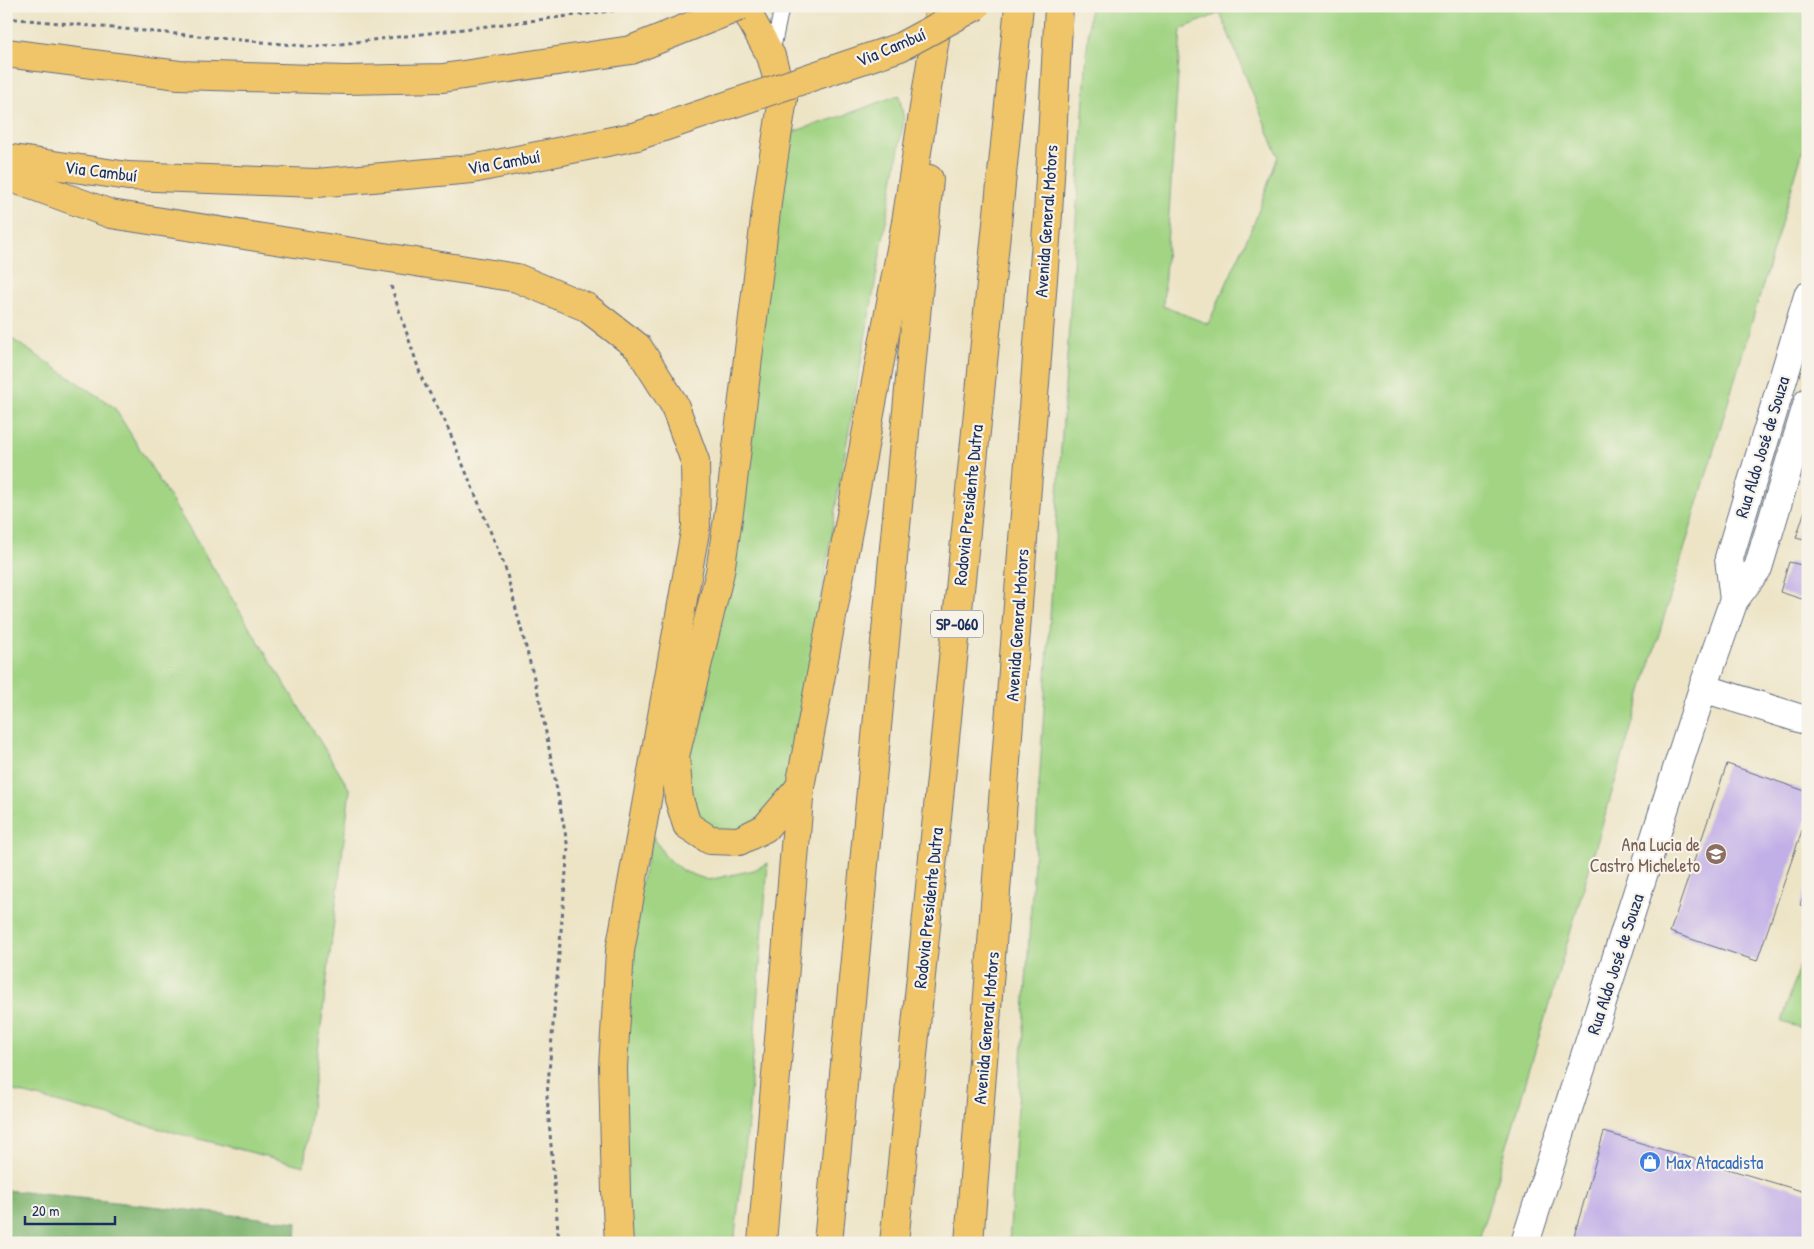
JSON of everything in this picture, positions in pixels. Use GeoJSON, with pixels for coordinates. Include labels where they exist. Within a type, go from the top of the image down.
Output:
{"type":"FeatureCollection","features":[{"type":"Feature","properties":{"kind":"main road"},"geometry":{"type":"LineString","coordinates":[[6,52],[179,75],[346,80],[443,78],[631,50],[739,6],[748,14],[772,56],[783,99],[769,187],[720,572],[675,756],[679,799],[687,825],[710,840],[739,840],[765,828],[800,787]]}},
{"type":"Feature","properties":{"kind":"main road"},"geometry":{"type":"LineString","coordinates":[[760,1243],[765,1212],[800,787],[904,231],[940,6]]}},
{"type":"Feature","properties":{"kind":"main road"},"geometry":{"type":"LineString","coordinates":[[828,1243],[946,6]]}},
{"type":"Feature","properties":{"kind":"main road","name":"Via Cambuí"},"geometry":{"type":"LineString","coordinates":[[6,158],[128,176],[317,183],[472,169],[637,136],[900,47],[976,6]]}},
{"type":"Feature","properties":{"kind":"main road","name":"Rodovia Presidente Dutra"},"geometry":{"type":"LineString","coordinates":[[894,1243],[1019,6]]}},
{"type":"Feature","properties":{"kind":"main road","name":"Avenida General Motors"},"geometry":{"type":"LineString","coordinates":[[969,1243],[1045,254],[1059,6]]}},
{"type":"Feature","properties":{"kind":"main road"},"geometry":{"type":"LineString","coordinates":[[6,176],[111,214],[517,278],[586,307],[638,347],[674,404],[696,461],[696,526],[620,951],[613,1067],[619,1243]]}},
{"type":"Feature","properties":{"kind":"street","name":"Rua Aldo José de Souza"},"geometry":{"type":"LineString","coordinates":[[1734,600],[1729,558],[1808,296]]}},
{"type":"Feature","properties":{"kind":"street","name":"Rua Aldo José de Souza"},"geometry":{"type":"LineString","coordinates":[[1525,1243],[1703,688],[1734,600],[1758,568],[1808,402]]}},
{"type":"Feature","properties":{"kind":"street"},"geometry":{"type":"LineString","coordinates":[[1703,688],[1808,722]]}},
{"type":"Feature","properties":{"kind":"lane"},"geometry":{"type":"LineString","coordinates":[[772,56],[782,6]]}},
{"type":"Feature","properties":{"kind":"path"},"geometry":{"type":"LineString","coordinates":[[6,18],[315,47],[627,9],[635,6]]}},
{"type":"Feature","properties":{"kind":"path"},"geometry":{"type":"LineString","coordinates":[[381,257],[422,379],[445,421],[504,567],[540,701],[568,848],[547,1096],[559,1243]]}},
{"type":"Feature","properties":{"kind":"green space"},"geometry":{"type":"Polygon","coordinates":[[[1090,6],[1808,6],[1808,133],[1478,1243],[1009,1243],[1090,6]],[[1220,13],[1181,29],[1163,306],[1208,324],[1254,223],[1278,156],[1220,13]]]}},
{"type":"Feature","properties":{"kind":"green space"},"geometry":{"type":"Polygon","coordinates":[[[899,95],[904,120],[838,492],[804,707],[800,787],[765,828],[710,840],[679,799],[786,134],[899,95]]]}},
{"type":"Feature","properties":{"kind":"green space"},"geometry":{"type":"Polygon","coordinates":[[[6,335],[114,407],[350,790],[304,1166],[6,1089],[6,335]]]}},
{"type":"Feature","properties":{"kind":"green space"},"geometry":{"type":"Polygon","coordinates":[[[653,836],[665,856],[683,871],[708,880],[754,870],[768,863],[747,1133],[734,1243],[624,1243],[624,948],[653,836]]]}},
{"type":"Feature","properties":{"kind":"green space"},"geometry":{"type":"Polygon","coordinates":[[[1801,959],[1808,961],[1808,1030],[1782,1022],[1801,959]]]}},
{"type":"Feature","properties":{"kind":"green space"},"geometry":{"type":"Polygon","coordinates":[[[6,1190],[297,1222],[296,1243],[6,1243],[6,1190]]]}},
{"type":"Feature","properties":{"kind":"building"},"geometry":{"type":"Polygon","coordinates":[[[1805,510],[1808,511],[1808,541],[1796,538],[1805,510]]]}},
{"type":"Feature","properties":{"kind":"building"},"geometry":{"type":"Polygon","coordinates":[[[1789,562],[1806,566],[1808,563],[1808,601],[1780,592],[1789,562]]]}},
{"type":"Feature","properties":{"kind":"building"},"geometry":{"type":"Polygon","coordinates":[[[1727,764],[1808,792],[1808,813],[1757,961],[1670,932],[1727,764]]]}},
{"type":"Feature","properties":{"kind":"building"},"geometry":{"type":"Polygon","coordinates":[[[1808,883],[1808,907],[1800,905],[1808,883]]]}},
{"type":"Feature","properties":{"kind":"building","name":"Max Atacadista"},"geometry":{"type":"Polygon","coordinates":[[[1604,1132],[1808,1193],[1808,1243],[1572,1243],[1604,1132]]]}},
{"type":"Feature","properties":{"kind":"place","name":"Ana Lucia de Castro Micheleto"},"geometry":{"type":"Point","coordinates":[1716,854]}},
{"type":"Feature","properties":{"kind":"place","name":"Max Atacadista"},"geometry":{"type":"Point","coordinates":[1650,1162]}}]}
